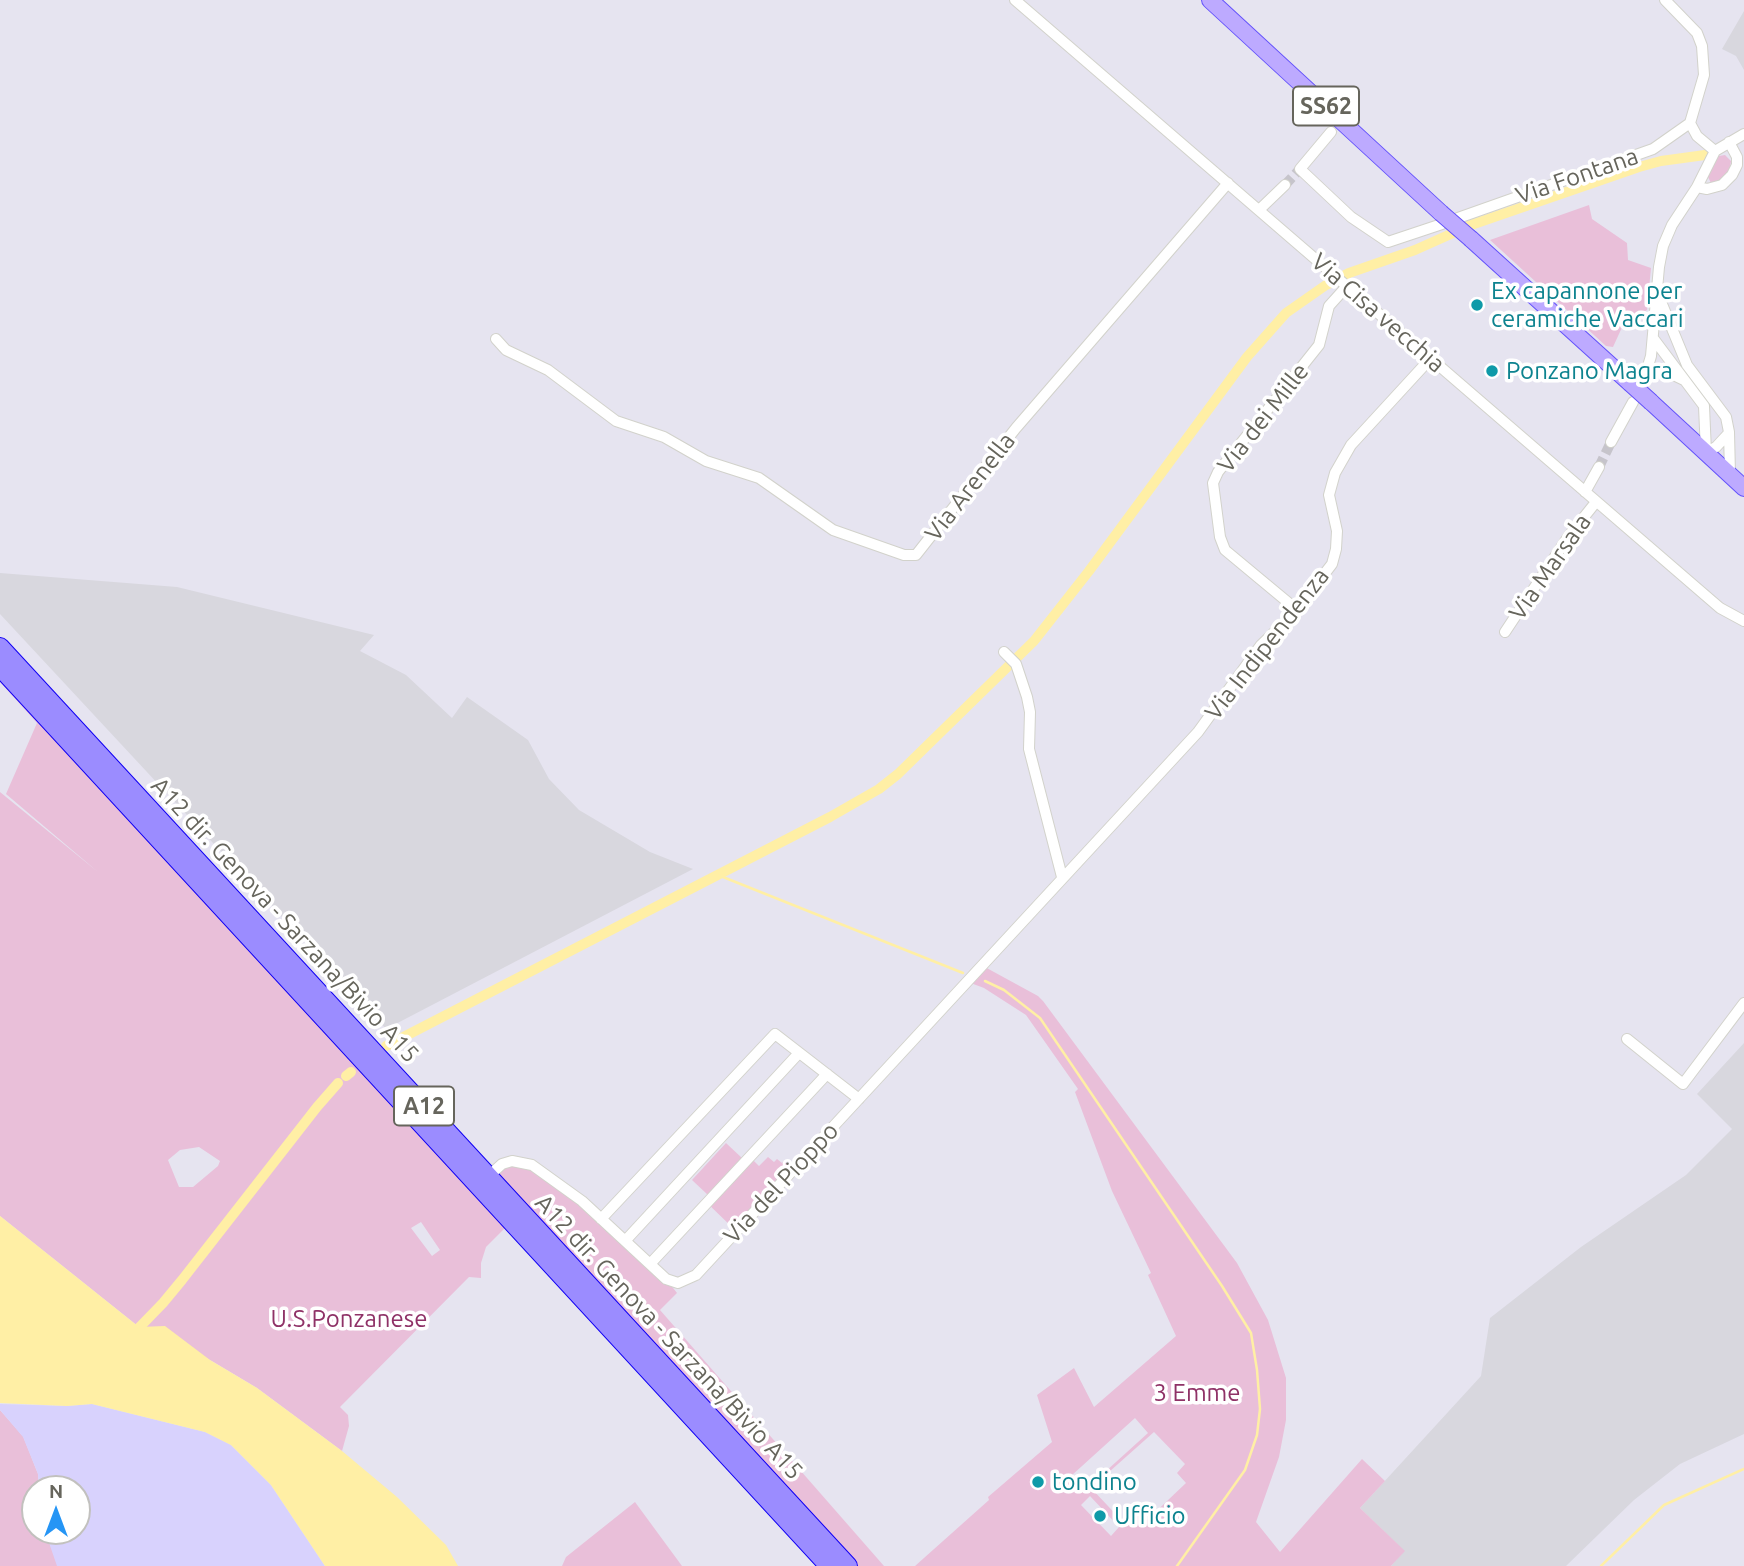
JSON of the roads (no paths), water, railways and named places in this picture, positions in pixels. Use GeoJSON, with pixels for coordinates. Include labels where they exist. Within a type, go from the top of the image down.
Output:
{"type":"FeatureCollection","features":[{"type":"Feature","properties":{"kind":"highway","name":"A12 dir. Genova - Sarzana/Bivio A15"},"geometry":{"type":"LineString","coordinates":[[0,647],[848,1566]]}},
{"type":"Feature","properties":{"kind":"highway","name":"A12"},"geometry":{"type":"LineString","coordinates":[[0,667],[829,1566]]}},
{"type":"Feature","properties":{"kind":"main road","name":"SS62"},"geometry":{"type":"LineString","coordinates":[[1210,0],[1441,218],[1471,239],[1640,380],[1650,402],[1744,488]]}},
{"type":"Feature","properties":{"kind":"street","name":"Via Cisa vecchia"},"geometry":{"type":"LineString","coordinates":[[1015,0],[1720,608],[1744,621]]}},
{"type":"Feature","properties":{"kind":"street"},"geometry":{"type":"LineString","coordinates":[[1665,0],[1697,33],[1702,46],[1704,75],[1690,123],[1697,136],[1715,151]]}},
{"type":"Feature","properties":{"kind":"street","name":"Via Fontana"},"geometry":{"type":"LineString","coordinates":[[1458,218],[1653,149],[1690,123]]}},
{"type":"Feature","properties":{"kind":"street"},"geometry":{"type":"LineString","coordinates":[[1331,132],[1300,169],[1351,217],[1388,242],[1441,218]]}},
{"type":"Feature","properties":{"kind":"street"},"geometry":{"type":"LineString","coordinates":[[1640,380],[1653,338],[1661,256],[1667,235],[1697,187],[1715,151],[1744,134]]}},
{"type":"Feature","properties":{"kind":"street"},"geometry":{"type":"LineString","coordinates":[[1697,187],[1707,189],[1727,181],[1740,156],[1729,142]]}},
{"type":"Feature","properties":{"kind":"street","name":"Via Arenella"},"geometry":{"type":"LineString","coordinates":[[496,339],[514,354],[548,369],[616,421],[664,437],[706,461],[759,478],[833,530],[904,555],[916,555],[1016,428],[1228,183]]}},
{"type":"Feature","properties":{"kind":"street"},"geometry":{"type":"LineString","coordinates":[[1259,210],[1285,185]]}},
{"type":"Feature","properties":{"kind":"street","name":"Via dei Mille"},"geometry":{"type":"LineString","coordinates":[[1296,610],[1225,550],[1220,537],[1213,483],[1218,472],[1319,345],[1329,306],[1344,284]]}},
{"type":"Feature","properties":{"kind":"street"},"geometry":{"type":"LineString","coordinates":[[1657,292],[1687,365],[1726,416],[1730,432],[1730,474]]}},
{"type":"Feature","properties":{"kind":"street"},"geometry":{"type":"LineString","coordinates":[[1653,338],[1675,337]]}},
{"type":"Feature","properties":{"kind":"street"},"geometry":{"type":"LineString","coordinates":[[1653,338],[1704,406],[1706,452],[1716,447],[1730,432]]}},
{"type":"Feature","properties":{"kind":"street","name":"Via Indipendenza"},"geometry":{"type":"LineString","coordinates":[[1039,902],[1198,732],[1261,645],[1296,610],[1332,564],[1337,531],[1329,495],[1331,482],[1351,445],[1430,359]]}},
{"type":"Feature","properties":{"kind":"street"},"geometry":{"type":"LineString","coordinates":[[1640,380],[1661,369],[1687,382]]}},
{"type":"Feature","properties":{"kind":"street"},"geometry":{"type":"LineString","coordinates":[[1611,442],[1633,402]]}},
{"type":"Feature","properties":{"kind":"street"},"geometry":{"type":"LineString","coordinates":[[1683,432],[1704,423]]}},
{"type":"Feature","properties":{"kind":"street"},"geometry":{"type":"LineString","coordinates":[[1585,492],[1599,467]]}},
{"type":"Feature","properties":{"kind":"street","name":"Via Marsala"},"geometry":{"type":"LineString","coordinates":[[1505,632],[1568,537],[1597,502]]}},
{"type":"Feature","properties":{"kind":"street"},"geometry":{"type":"LineString","coordinates":[[1009,657],[1030,712],[1028,749],[1062,877]]}},
{"type":"Feature","properties":{"kind":"street","name":"Via del Pioppo"},"geometry":{"type":"LineString","coordinates":[[491,1174],[502,1164],[512,1161],[532,1165],[582,1200],[671,1282],[687,1281],[696,1275],[1039,902]]}},
{"type":"Feature","properties":{"kind":"street"},"geometry":{"type":"LineString","coordinates":[[1627,1039],[1684,1084],[1744,1003]]}},
{"type":"Feature","properties":{"kind":"street"},"geometry":{"type":"LineString","coordinates":[[601,1219],[775,1034],[859,1099]]}},
{"type":"Feature","properties":{"kind":"street"},"geometry":{"type":"LineString","coordinates":[[625,1241],[799,1053]]}},
{"type":"Feature","properties":{"kind":"street"},"geometry":{"type":"LineString","coordinates":[[650,1264],[827,1074]]}},
{"type":"Feature","properties":{"kind":"waterway"},"geometry":{"type":"LineString","coordinates":[[386,1046],[830,817],[879,789],[898,774],[1034,641],[1247,357],[1286,313],[1326,285],[1349,273],[1415,250],[1471,225],[1639,167],[1705,155]]}},
{"type":"Feature","properties":{"kind":"waterway"},"geometry":{"type":"LineString","coordinates":[[718,875],[963,973]]}},
{"type":"Feature","properties":{"kind":"waterway"},"geometry":{"type":"LineString","coordinates":[[985,981],[1004,990],[1040,1018],[1251,1333],[1260,1409],[1257,1435],[1245,1470],[1177,1566]]}},
{"type":"Feature","properties":{"kind":"waterway"},"geometry":{"type":"LineString","coordinates":[[346,1076],[351,1072]]}},
{"type":"Feature","properties":{"kind":"waterway"},"geometry":{"type":"LineString","coordinates":[[130,1337],[182,1280],[338,1083]]}},
{"type":"Feature","properties":{"kind":"waterway"},"geometry":{"type":"LineString","coordinates":[[1601,1566],[1664,1505],[1744,1469]]}},
{"type":"Feature","properties":{"kind":"tunnel"},"geometry":{"type":"LineString","coordinates":[[1285,185],[1300,169]]}},
{"type":"Feature","properties":{"kind":"tunnel"},"geometry":{"type":"LineString","coordinates":[[1599,467],[1611,442]]}},
{"type":"Feature","properties":{"kind":"place","name":"Ex capannone per ceramiche Vaccari"},"geometry":{"type":"Point","coordinates":[1477,305]}},
{"type":"Feature","properties":{"kind":"place","name":"Ponzano Magra"},"geometry":{"type":"Point","coordinates":[1492,371]}},
{"type":"Feature","properties":{"kind":"place","name":"tondino"},"geometry":{"type":"Point","coordinates":[1038,1482]}},
{"type":"Feature","properties":{"kind":"place","name":"Ufficio"},"geometry":{"type":"Point","coordinates":[1100,1516]}},
{"type":"Feature","properties":{"kind":"park label","name":"U.S.Ponzanese"},"geometry":{"type":"Point","coordinates":[349,1319]}},
{"type":"Feature","properties":{"kind":"park label","name":"3 Emme"},"geometry":{"type":"Point","coordinates":[1197,1393]}}]}
